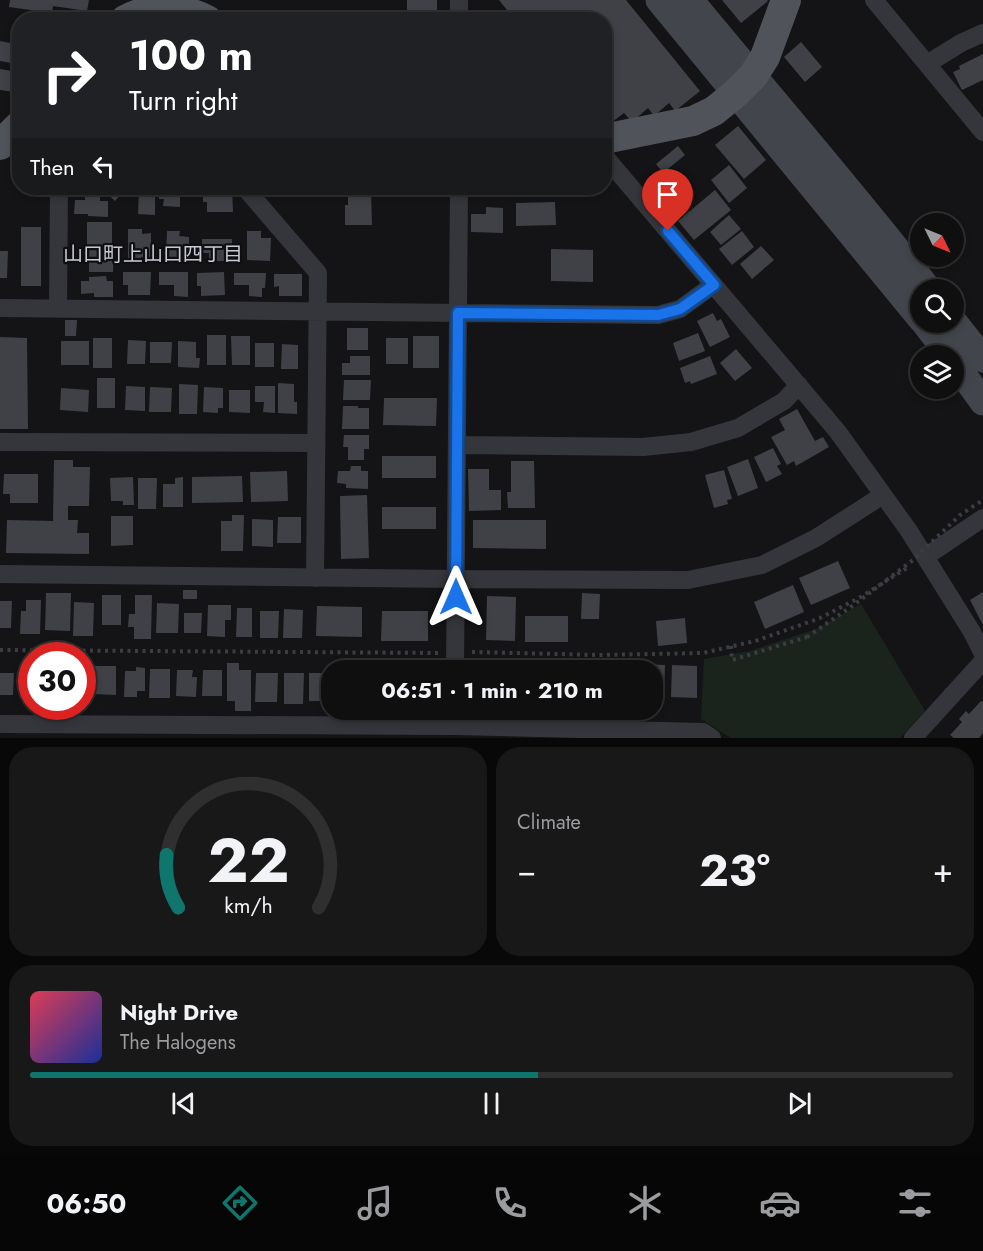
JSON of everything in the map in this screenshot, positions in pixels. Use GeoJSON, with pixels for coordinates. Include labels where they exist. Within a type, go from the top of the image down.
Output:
{"type":"FeatureCollection","features":[{"type":"Feature","properties":{"kind":"main road"},"geometry":{"type":"LineString","coordinates":[[612,137],[693,121],[714,111],[744,85],[765,57],[786,0]]}},
{"type":"Feature","properties":{"kind":"main road"},"geometry":{"type":"LineString","coordinates":[[146,12],[165,9],[189,12]]}},
{"type":"Feature","properties":{"kind":"main road"},"geometry":{"type":"LineString","coordinates":[[0,146],[12,133]]}},
{"type":"Feature","properties":{"kind":"street"},"geometry":{"type":"LineString","coordinates":[[659,0],[744,85],[816,150],[920,279]]}},
{"type":"Feature","properties":{"kind":"street"},"geometry":{"type":"LineString","coordinates":[[690,0],[744,85],[910,305]]}},
{"type":"Feature","properties":{"kind":"street"},"geometry":{"type":"LineString","coordinates":[[874,0],[983,132]]}},
{"type":"Feature","properties":{"kind":"street"},"geometry":{"type":"LineString","coordinates":[[927,64],[961,43],[983,33]]}},
{"type":"Feature","properties":{"kind":"street"},"geometry":{"type":"LineString","coordinates":[[612,165],[838,432],[909,531],[972,632],[983,654]]}},
{"type":"Feature","properties":{"kind":"street"},"geometry":{"type":"LineString","coordinates":[[58,309],[60,195]]}},
{"type":"Feature","properties":{"kind":"street"},"geometry":{"type":"LineString","coordinates":[[251,195],[318,273],[315,578]]}},
{"type":"Feature","properties":{"kind":"street"},"geometry":{"type":"LineString","coordinates":[[455,660],[459,195]]}},
{"type":"Feature","properties":{"kind":"street"},"geometry":{"type":"LineString","coordinates":[[0,309],[658,315],[680,309],[714,285]]}},
{"type":"Feature","properties":{"kind":"street"},"geometry":{"type":"LineString","coordinates":[[932,333],[941,345]]}},
{"type":"Feature","properties":{"kind":"street"},"geometry":{"type":"LineString","coordinates":[[962,333],[983,360]]}},
{"type":"Feature","properties":{"kind":"street"},"geometry":{"type":"LineString","coordinates":[[964,376],[983,402]]}},
{"type":"Feature","properties":{"kind":"street"},"geometry":{"type":"LineString","coordinates":[[457,445],[643,447],[691,442],[738,428],[784,401],[799,385]]}},
{"type":"Feature","properties":{"kind":"street"},"geometry":{"type":"LineString","coordinates":[[0,442],[316,444]]}},
{"type":"Feature","properties":{"kind":"street"},"geometry":{"type":"LineString","coordinates":[[0,574],[688,580],[762,565],[816,538],[884,495]]}},
{"type":"Feature","properties":{"kind":"street"},"geometry":{"type":"LineString","coordinates":[[925,557],[983,518]]}},
{"type":"Feature","properties":{"kind":"street"},"geometry":{"type":"LineString","coordinates":[[914,738],[983,661]]}},
{"type":"Feature","properties":{"kind":"street"},"geometry":{"type":"LineString","coordinates":[[0,724],[314,732],[455,725],[586,734],[706,736]]}},
{"type":"Feature","properties":{"kind":"path"},"geometry":{"type":"LineString","coordinates":[[731,646],[732,660],[807,638],[913,560],[960,515],[983,500]]}},
{"type":"Feature","properties":{"kind":"path"},"geometry":{"type":"LineString","coordinates":[[465,652],[600,655],[703,652],[755,641],[820,618],[859,598],[925,557]]}},
{"type":"Feature","properties":{"kind":"path"},"geometry":{"type":"LineString","coordinates":[[0,650],[446,652]]}},
{"type":"Feature","properties":{"kind":"shaded area"},"geometry":{"type":"Polygon","coordinates":[[[861,604],[925,711],[900,738],[731,738],[701,719],[704,659],[750,651],[816,629],[861,604]]]}},
{"type":"Feature","properties":{"kind":"building"},"geometry":{"type":"Polygon","coordinates":[[[10,0],[89,0],[87,11],[53,6],[52,12],[9,7],[10,0]]]}},
{"type":"Feature","properties":{"kind":"building"},"geometry":{"type":"Polygon","coordinates":[[[407,0],[437,0],[437,12],[407,12],[407,0]]]}},
{"type":"Feature","properties":{"kind":"building"},"geometry":{"type":"Polygon","coordinates":[[[499,0],[626,0],[700,91],[675,111],[669,103],[654,116],[648,108],[632,122],[624,113],[612,122],[612,12],[509,12],[499,0]]]}},
{"type":"Feature","properties":{"kind":"building"},"geometry":{"type":"Polygon","coordinates":[[[722,0],[767,0],[768,1],[741,23],[722,0]]]}},
{"type":"Feature","properties":{"kind":"building"},"geometry":{"type":"Polygon","coordinates":[[[0,41],[12,43],[12,63],[0,61],[0,41]]]}},
{"type":"Feature","properties":{"kind":"building"},"geometry":{"type":"Polygon","coordinates":[[[801,42],[822,67],[805,82],[784,57],[801,42]]]}},
{"type":"Feature","properties":{"kind":"building"},"geometry":{"type":"Polygon","coordinates":[[[983,54],[983,80],[962,90],[953,72],[960,69],[959,66],[983,54]]]}},
{"type":"Feature","properties":{"kind":"building"},"geometry":{"type":"Polygon","coordinates":[[[0,69],[12,71],[12,92],[0,90],[0,69]]]}},
{"type":"Feature","properties":{"kind":"building"},"geometry":{"type":"Polygon","coordinates":[[[738,126],[766,160],[744,179],[715,145],[738,126]]]}},
{"type":"Feature","properties":{"kind":"building"},"geometry":{"type":"Polygon","coordinates":[[[678,146],[685,155],[663,173],[656,164],[678,146]]]}},
{"type":"Feature","properties":{"kind":"building"},"geometry":{"type":"Polygon","coordinates":[[[729,165],[747,188],[729,203],[711,180],[729,165]]]}},
{"type":"Feature","properties":{"kind":"building"},"geometry":{"type":"Polygon","coordinates":[[[715,190],[731,210],[694,240],[678,221],[715,190]]]}},
{"type":"Feature","properties":{"kind":"building"},"geometry":{"type":"Polygon","coordinates":[[[85,195],[100,195],[100,201],[108,201],[108,217],[74,214],[75,200],[85,200],[85,195]]]}},
{"type":"Feature","properties":{"kind":"building"},"geometry":{"type":"Polygon","coordinates":[[[109,195],[120,195],[115,201],[109,195]]]}},
{"type":"Feature","properties":{"kind":"building"},"geometry":{"type":"Polygon","coordinates":[[[139,195],[155,195],[155,215],[138,214],[139,195]]]}},
{"type":"Feature","properties":{"kind":"building"},"geometry":{"type":"Polygon","coordinates":[[[159,195],[180,195],[180,207],[163,206],[164,199],[159,199],[159,195]]]}},
{"type":"Feature","properties":{"kind":"building"},"geometry":{"type":"Polygon","coordinates":[[[203,195],[232,195],[233,212],[207,212],[207,202],[203,202],[203,195]]]}},
{"type":"Feature","properties":{"kind":"building"},"geometry":{"type":"Polygon","coordinates":[[[348,195],[371,195],[372,225],[345,225],[345,205],[348,205],[348,195]]]}},
{"type":"Feature","properties":{"kind":"building"},"geometry":{"type":"Polygon","coordinates":[[[485,195],[505,195],[505,197],[485,195]]]}},
{"type":"Feature","properties":{"kind":"building"},"geometry":{"type":"Polygon","coordinates":[[[555,202],[556,225],[516,226],[516,203],[555,202]]]}},
{"type":"Feature","properties":{"kind":"building"},"geometry":{"type":"Polygon","coordinates":[[[486,207],[503,208],[503,233],[471,232],[471,214],[486,214],[486,207]]]}},
{"type":"Feature","properties":{"kind":"building"},"geometry":{"type":"Polygon","coordinates":[[[729,215],[741,229],[721,245],[710,232],[729,215]]]}},
{"type":"Feature","properties":{"kind":"building"},"geometry":{"type":"Polygon","coordinates":[[[87,222],[112,222],[112,245],[87,245],[87,222]]]}},
{"type":"Feature","properties":{"kind":"building"},"geometry":{"type":"Polygon","coordinates":[[[21,227],[41,227],[41,286],[21,286],[21,227]]]}},
{"type":"Feature","properties":{"kind":"building"},"geometry":{"type":"Polygon","coordinates":[[[128,229],[142,229],[142,234],[151,233],[151,257],[128,260],[128,229]]]}},
{"type":"Feature","properties":{"kind":"building"},"geometry":{"type":"Polygon","coordinates":[[[167,231],[180,231],[179,236],[189,237],[189,260],[166,259],[167,231]]]}},
{"type":"Feature","properties":{"kind":"building"},"geometry":{"type":"Polygon","coordinates":[[[247,231],[261,231],[261,238],[271,238],[270,261],[247,260],[247,231]]]}},
{"type":"Feature","properties":{"kind":"building"},"geometry":{"type":"Polygon","coordinates":[[[742,231],[754,247],[732,265],[719,249],[742,231]]]}},
{"type":"Feature","properties":{"kind":"building"},"geometry":{"type":"Polygon","coordinates":[[[202,239],[232,239],[232,261],[209,261],[209,253],[202,253],[202,239]]]}},
{"type":"Feature","properties":{"kind":"building"},"geometry":{"type":"Polygon","coordinates":[[[761,246],[774,260],[752,279],[740,264],[761,246]]]}},
{"type":"Feature","properties":{"kind":"building"},"geometry":{"type":"Polygon","coordinates":[[[89,248],[114,249],[113,272],[89,272],[89,248]]]}},
{"type":"Feature","properties":{"kind":"building"},"geometry":{"type":"Polygon","coordinates":[[[551,249],[593,250],[593,282],[551,281],[551,249]]]}},
{"type":"Feature","properties":{"kind":"building"},"geometry":{"type":"Polygon","coordinates":[[[0,251],[8,251],[7,278],[0,278],[0,251]]]}},
{"type":"Feature","properties":{"kind":"building"},"geometry":{"type":"Polygon","coordinates":[[[123,272],[151,272],[150,295],[128,295],[128,285],[123,285],[123,272]]]}},
{"type":"Feature","properties":{"kind":"building"},"geometry":{"type":"Polygon","coordinates":[[[159,272],[188,272],[188,297],[174,296],[174,285],[159,285],[159,272]]]}},
{"type":"Feature","properties":{"kind":"building"},"geometry":{"type":"Polygon","coordinates":[[[224,272],[225,295],[201,296],[201,286],[197,286],[197,273],[224,272]]]}},
{"type":"Feature","properties":{"kind":"building"},"geometry":{"type":"Polygon","coordinates":[[[234,273],[266,273],[262,297],[249,296],[249,285],[234,285],[234,273]]]}},
{"type":"Feature","properties":{"kind":"building"},"geometry":{"type":"Polygon","coordinates":[[[274,274],[302,274],[302,296],[279,296],[279,286],[274,287],[274,274]]]}},
{"type":"Feature","properties":{"kind":"building"},"geometry":{"type":"Polygon","coordinates":[[[106,276],[107,281],[113,281],[113,297],[94,297],[94,293],[81,294],[81,281],[89,281],[89,277],[106,276]]]}},
{"type":"Feature","properties":{"kind":"building"},"geometry":{"type":"Polygon","coordinates":[[[713,313],[717,321],[721,319],[730,337],[710,347],[697,321],[713,313]]]}},
{"type":"Feature","properties":{"kind":"building"},"geometry":{"type":"Polygon","coordinates":[[[65,320],[77,320],[76,336],[65,336],[65,320]]]}},
{"type":"Feature","properties":{"kind":"building"},"geometry":{"type":"Polygon","coordinates":[[[347,328],[368,328],[368,350],[347,350],[347,328]]]}},
{"type":"Feature","properties":{"kind":"building"},"geometry":{"type":"Polygon","coordinates":[[[698,333],[705,351],[679,361],[673,343],[698,333]]]}},
{"type":"Feature","properties":{"kind":"building"},"geometry":{"type":"Polygon","coordinates":[[[207,335],[226,335],[226,365],[207,365],[207,335]]]}},
{"type":"Feature","properties":{"kind":"building"},"geometry":{"type":"Polygon","coordinates":[[[231,336],[250,336],[250,365],[232,365],[231,336]]]}},
{"type":"Feature","properties":{"kind":"building"},"geometry":{"type":"Polygon","coordinates":[[[413,336],[439,336],[439,368],[413,368],[413,336]]]}},
{"type":"Feature","properties":{"kind":"building"},"geometry":{"type":"Polygon","coordinates":[[[0,337],[27,338],[28,429],[0,429],[0,337]]]}},
{"type":"Feature","properties":{"kind":"building"},"geometry":{"type":"Polygon","coordinates":[[[93,338],[112,338],[112,368],[93,368],[93,338]]]}},
{"type":"Feature","properties":{"kind":"building"},"geometry":{"type":"Polygon","coordinates":[[[386,338],[408,338],[408,364],[386,364],[386,338]]]}},
{"type":"Feature","properties":{"kind":"building"},"geometry":{"type":"Polygon","coordinates":[[[128,340],[146,341],[145,364],[127,364],[128,340]]]}},
{"type":"Feature","properties":{"kind":"building"},"geometry":{"type":"Polygon","coordinates":[[[61,341],[89,341],[89,365],[61,365],[61,341]]]}},
{"type":"Feature","properties":{"kind":"building"},"geometry":{"type":"Polygon","coordinates":[[[178,341],[196,342],[196,358],[200,358],[199,368],[178,367],[178,341]]]}},
{"type":"Feature","properties":{"kind":"building"},"geometry":{"type":"Polygon","coordinates":[[[150,342],[172,342],[171,363],[150,363],[150,342]]]}},
{"type":"Feature","properties":{"kind":"building"},"geometry":{"type":"Polygon","coordinates":[[[255,343],[274,343],[274,367],[255,367],[255,343]]]}},
{"type":"Feature","properties":{"kind":"building"},"geometry":{"type":"Polygon","coordinates":[[[282,344],[298,345],[298,369],[281,369],[282,344]]]}},
{"type":"Feature","properties":{"kind":"building"},"geometry":{"type":"Polygon","coordinates":[[[736,349],[752,368],[735,381],[720,363],[736,349]]]}},
{"type":"Feature","properties":{"kind":"building"},"geometry":{"type":"Polygon","coordinates":[[[350,356],[370,356],[370,375],[342,375],[342,363],[350,363],[350,356]]]}},
{"type":"Feature","properties":{"kind":"building"},"geometry":{"type":"Polygon","coordinates":[[[710,356],[717,374],[691,384],[690,381],[685,383],[680,368],[710,356]]]}},
{"type":"Feature","properties":{"kind":"building"},"geometry":{"type":"Polygon","coordinates":[[[97,378],[115,378],[115,408],[97,408],[97,378]]]}},
{"type":"Feature","properties":{"kind":"building"},"geometry":{"type":"Polygon","coordinates":[[[344,380],[371,380],[370,400],[343,400],[344,380]]]}},
{"type":"Feature","properties":{"kind":"building"},"geometry":{"type":"Polygon","coordinates":[[[278,383],[294,384],[297,414],[278,413],[278,383]]]}},
{"type":"Feature","properties":{"kind":"building"},"geometry":{"type":"Polygon","coordinates":[[[179,384],[198,385],[197,414],[179,414],[179,384]]]}},
{"type":"Feature","properties":{"kind":"building"},"geometry":{"type":"Polygon","coordinates":[[[126,386],[145,387],[145,411],[125,410],[126,386]]]}},
{"type":"Feature","properties":{"kind":"building"},"geometry":{"type":"Polygon","coordinates":[[[255,386],[275,386],[275,413],[263,412],[264,402],[255,402],[255,386]]]}},
{"type":"Feature","properties":{"kind":"building"},"geometry":{"type":"Polygon","coordinates":[[[150,387],[172,388],[171,412],[149,412],[150,387]]]}},
{"type":"Feature","properties":{"kind":"building"},"geometry":{"type":"Polygon","coordinates":[[[204,387],[223,388],[223,408],[218,408],[218,413],[203,412],[204,387]]]}},
{"type":"Feature","properties":{"kind":"building"},"geometry":{"type":"Polygon","coordinates":[[[61,388],[89,390],[88,412],[60,410],[61,388]]]}},
{"type":"Feature","properties":{"kind":"building"},"geometry":{"type":"Polygon","coordinates":[[[229,390],[250,390],[250,413],[229,412],[229,390]]]}},
{"type":"Feature","properties":{"kind":"building"},"geometry":{"type":"Polygon","coordinates":[[[384,398],[437,398],[436,426],[383,425],[384,398]]]}},
{"type":"Feature","properties":{"kind":"building"},"geometry":{"type":"Polygon","coordinates":[[[343,406],[369,408],[369,429],[342,429],[343,406]]]}},
{"type":"Feature","properties":{"kind":"building"},"geometry":{"type":"Polygon","coordinates":[[[797,409],[815,441],[823,437],[829,447],[796,466],[794,461],[787,465],[771,437],[785,430],[779,419],[797,409]]]}},
{"type":"Feature","properties":{"kind":"building"},"geometry":{"type":"Polygon","coordinates":[[[344,435],[369,435],[369,449],[364,449],[364,460],[348,460],[348,447],[343,447],[344,435]]]}},
{"type":"Feature","properties":{"kind":"building"},"geometry":{"type":"Polygon","coordinates":[[[773,448],[781,464],[777,466],[782,474],[766,482],[754,457],[773,448]]]}},
{"type":"Feature","properties":{"kind":"building"},"geometry":{"type":"Polygon","coordinates":[[[382,456],[436,456],[436,478],[382,478],[382,456]]]}},
{"type":"Feature","properties":{"kind":"building"},"geometry":{"type":"Polygon","coordinates":[[[748,459],[758,488],[738,496],[727,467],[748,459]]]}},
{"type":"Feature","properties":{"kind":"building"},"geometry":{"type":"Polygon","coordinates":[[[54,460],[73,460],[73,467],[90,467],[89,506],[68,506],[68,520],[78,520],[77,533],[89,533],[89,554],[6,553],[7,520],[53,521],[54,460]]]}},
{"type":"Feature","properties":{"kind":"building"},"geometry":{"type":"Polygon","coordinates":[[[511,461],[534,461],[535,508],[508,508],[507,492],[511,492],[511,461]]]}},
{"type":"Feature","properties":{"kind":"building"},"geometry":{"type":"Polygon","coordinates":[[[351,466],[361,466],[361,471],[368,471],[368,489],[346,488],[346,484],[337,483],[338,471],[350,471],[351,466]]]}},
{"type":"Feature","properties":{"kind":"building"},"geometry":{"type":"Polygon","coordinates":[[[468,469],[489,469],[489,490],[501,490],[501,510],[469,511],[468,469]]]}},
{"type":"Feature","properties":{"kind":"building"},"geometry":{"type":"Polygon","coordinates":[[[724,470],[732,499],[727,500],[728,504],[714,508],[705,475],[724,470]]]}},
{"type":"Feature","properties":{"kind":"building"},"geometry":{"type":"Polygon","coordinates":[[[287,471],[288,501],[251,502],[250,472],[287,471]]]}},
{"type":"Feature","properties":{"kind":"building"},"geometry":{"type":"Polygon","coordinates":[[[4,474],[38,474],[38,503],[10,503],[10,494],[3,494],[4,474]]]}},
{"type":"Feature","properties":{"kind":"building"},"geometry":{"type":"Polygon","coordinates":[[[242,476],[243,502],[192,503],[192,477],[242,476]]]}},
{"type":"Feature","properties":{"kind":"building"},"geometry":{"type":"Polygon","coordinates":[[[133,477],[134,505],[123,505],[123,501],[111,501],[110,478],[133,477]]]}},
{"type":"Feature","properties":{"kind":"building"},"geometry":{"type":"Polygon","coordinates":[[[183,477],[183,507],[163,507],[163,484],[175,484],[175,478],[183,477]]]}},
{"type":"Feature","properties":{"kind":"building"},"geometry":{"type":"Polygon","coordinates":[[[138,478],[157,478],[156,509],[138,509],[138,478]]]}},
{"type":"Feature","properties":{"kind":"building"},"geometry":{"type":"Polygon","coordinates":[[[367,495],[369,558],[341,559],[340,496],[367,495]]]}},
{"type":"Feature","properties":{"kind":"building"},"geometry":{"type":"Polygon","coordinates":[[[382,507],[436,507],[436,529],[382,529],[382,507]]]}},
{"type":"Feature","properties":{"kind":"building"},"geometry":{"type":"Polygon","coordinates":[[[232,515],[244,515],[243,551],[221,551],[221,521],[232,521],[232,515]]]}},
{"type":"Feature","properties":{"kind":"building"},"geometry":{"type":"Polygon","coordinates":[[[111,516],[133,516],[133,545],[111,546],[111,516]]]}},
{"type":"Feature","properties":{"kind":"building"},"geometry":{"type":"Polygon","coordinates":[[[278,517],[301,517],[301,543],[277,543],[278,517]]]}},
{"type":"Feature","properties":{"kind":"building"},"geometry":{"type":"Polygon","coordinates":[[[252,519],[273,520],[273,547],[252,546],[252,519]]]}},
{"type":"Feature","properties":{"kind":"building"},"geometry":{"type":"Polygon","coordinates":[[[473,520],[546,520],[546,549],[473,548],[473,520]]]}},
{"type":"Feature","properties":{"kind":"building"},"geometry":{"type":"Polygon","coordinates":[[[838,561],[850,588],[811,605],[799,578],[838,561]]]}},
{"type":"Feature","properties":{"kind":"building"},"geometry":{"type":"Polygon","coordinates":[[[793,585],[804,612],[765,629],[754,602],[793,585]]]}},
{"type":"Feature","properties":{"kind":"building"},"geometry":{"type":"Polygon","coordinates":[[[183,590],[197,590],[197,599],[183,599],[183,590]]]}},
{"type":"Feature","properties":{"kind":"building"},"geometry":{"type":"Polygon","coordinates":[[[983,592],[983,625],[970,600],[983,592]]]}},
{"type":"Feature","properties":{"kind":"building"},"geometry":{"type":"Polygon","coordinates":[[[46,593],[71,593],[70,631],[45,630],[46,593]]]}},
{"type":"Feature","properties":{"kind":"building"},"geometry":{"type":"Polygon","coordinates":[[[582,593],[600,594],[599,619],[581,619],[582,593]]]}},
{"type":"Feature","properties":{"kind":"building"},"geometry":{"type":"Polygon","coordinates":[[[102,595],[121,595],[121,625],[102,625],[102,595]]]}},
{"type":"Feature","properties":{"kind":"building"},"geometry":{"type":"Polygon","coordinates":[[[135,595],[152,595],[151,639],[134,639],[134,627],[128,627],[129,614],[135,614],[135,595]]]}},
{"type":"Feature","properties":{"kind":"building"},"geometry":{"type":"Polygon","coordinates":[[[487,596],[516,597],[515,641],[486,640],[487,596]]]}},
{"type":"Feature","properties":{"kind":"building"},"geometry":{"type":"Polygon","coordinates":[[[26,600],[41,600],[40,634],[20,634],[21,611],[26,611],[26,600]]]}},
{"type":"Feature","properties":{"kind":"building"},"geometry":{"type":"Polygon","coordinates":[[[0,601],[12,601],[11,628],[0,628],[0,601]]]}},
{"type":"Feature","properties":{"kind":"building"},"geometry":{"type":"Polygon","coordinates":[[[74,602],[94,603],[93,636],[73,636],[74,602]]]}},
{"type":"Feature","properties":{"kind":"building"},"geometry":{"type":"Polygon","coordinates":[[[157,603],[179,604],[178,633],[156,633],[157,603]]]}},
{"type":"Feature","properties":{"kind":"building"},"geometry":{"type":"Polygon","coordinates":[[[208,605],[231,605],[231,620],[225,620],[225,637],[207,636],[208,605]]]}},
{"type":"Feature","properties":{"kind":"building"},"geometry":{"type":"Polygon","coordinates":[[[317,606],[362,607],[362,637],[316,636],[317,606]]]}},
{"type":"Feature","properties":{"kind":"building"},"geometry":{"type":"Polygon","coordinates":[[[237,608],[252,608],[252,637],[236,637],[237,608]]]}},
{"type":"Feature","properties":{"kind":"building"},"geometry":{"type":"Polygon","coordinates":[[[284,609],[303,610],[302,638],[283,638],[284,609]]]}},
{"type":"Feature","properties":{"kind":"building"},"geometry":{"type":"Polygon","coordinates":[[[260,611],[279,611],[278,638],[260,638],[260,611]]]}},
{"type":"Feature","properties":{"kind":"building"},"geometry":{"type":"Polygon","coordinates":[[[382,611],[428,611],[428,641],[381,641],[382,611]]]}},
{"type":"Feature","properties":{"kind":"building"},"geometry":{"type":"Polygon","coordinates":[[[184,613],[202,613],[201,633],[184,633],[184,613]]]}},
{"type":"Feature","properties":{"kind":"building"},"geometry":{"type":"Polygon","coordinates":[[[525,616],[568,616],[568,642],[525,642],[525,616]]]}},
{"type":"Feature","properties":{"kind":"building"},"geometry":{"type":"Polygon","coordinates":[[[685,618],[687,643],[658,646],[656,621],[685,618]]]}},
{"type":"Feature","properties":{"kind":"building"},"geometry":{"type":"Polygon","coordinates":[[[227,663],[239,663],[239,670],[251,670],[251,711],[235,711],[235,701],[227,701],[227,663]]]}},
{"type":"Feature","properties":{"kind":"building"},"geometry":{"type":"Polygon","coordinates":[[[663,665],[665,665],[663,696],[663,665]]]}},
{"type":"Feature","properties":{"kind":"building"},"geometry":{"type":"Polygon","coordinates":[[[672,665],[697,666],[697,698],[671,697],[672,665]]]}},
{"type":"Feature","properties":{"kind":"building"},"geometry":{"type":"Polygon","coordinates":[[[96,666],[116,666],[116,695],[96,694],[96,666]]]}},
{"type":"Feature","properties":{"kind":"building"},"geometry":{"type":"Polygon","coordinates":[[[136,667],[145,668],[145,691],[137,691],[137,697],[124,697],[125,671],[136,671],[136,667]]]}},
{"type":"Feature","properties":{"kind":"building"},"geometry":{"type":"Polygon","coordinates":[[[150,669],[170,669],[170,698],[149,698],[150,669]]]}},
{"type":"Feature","properties":{"kind":"building"},"geometry":{"type":"Polygon","coordinates":[[[177,670],[193,670],[192,677],[197,677],[196,697],[176,696],[177,670]]]}},
{"type":"Feature","properties":{"kind":"building"},"geometry":{"type":"Polygon","coordinates":[[[203,670],[222,670],[222,696],[202,696],[203,670]]]}},
{"type":"Feature","properties":{"kind":"building"},"geometry":{"type":"Polygon","coordinates":[[[0,673],[14,673],[13,695],[0,695],[0,673]]]}},
{"type":"Feature","properties":{"kind":"building"},"geometry":{"type":"Polygon","coordinates":[[[256,673],[278,673],[277,702],[255,702],[256,673]]]}},
{"type":"Feature","properties":{"kind":"building"},"geometry":{"type":"Polygon","coordinates":[[[284,673],[304,673],[303,704],[284,704],[284,673]]]}},
{"type":"Feature","properties":{"kind":"building"},"geometry":{"type":"Polygon","coordinates":[[[309,673],[321,673],[321,701],[309,701],[309,673]]]}},
{"type":"Feature","properties":{"kind":"building"},"geometry":{"type":"Polygon","coordinates":[[[981,701],[983,702],[983,733],[979,738],[954,738],[950,735],[962,722],[959,719],[966,711],[969,714],[981,701]]]}},
{"type":"Feature","properties":{"kind":"district","name":"山口町上山口四丁目"},"geometry":{"type":"Point","coordinates":[153,254]}},
{"type":"Feature","properties":{"kind":"route"},"geometry":{"type":"LineString","coordinates":[[456,597],[458,313],[658,315],[680,309],[714,285],[668,231]]}}]}
